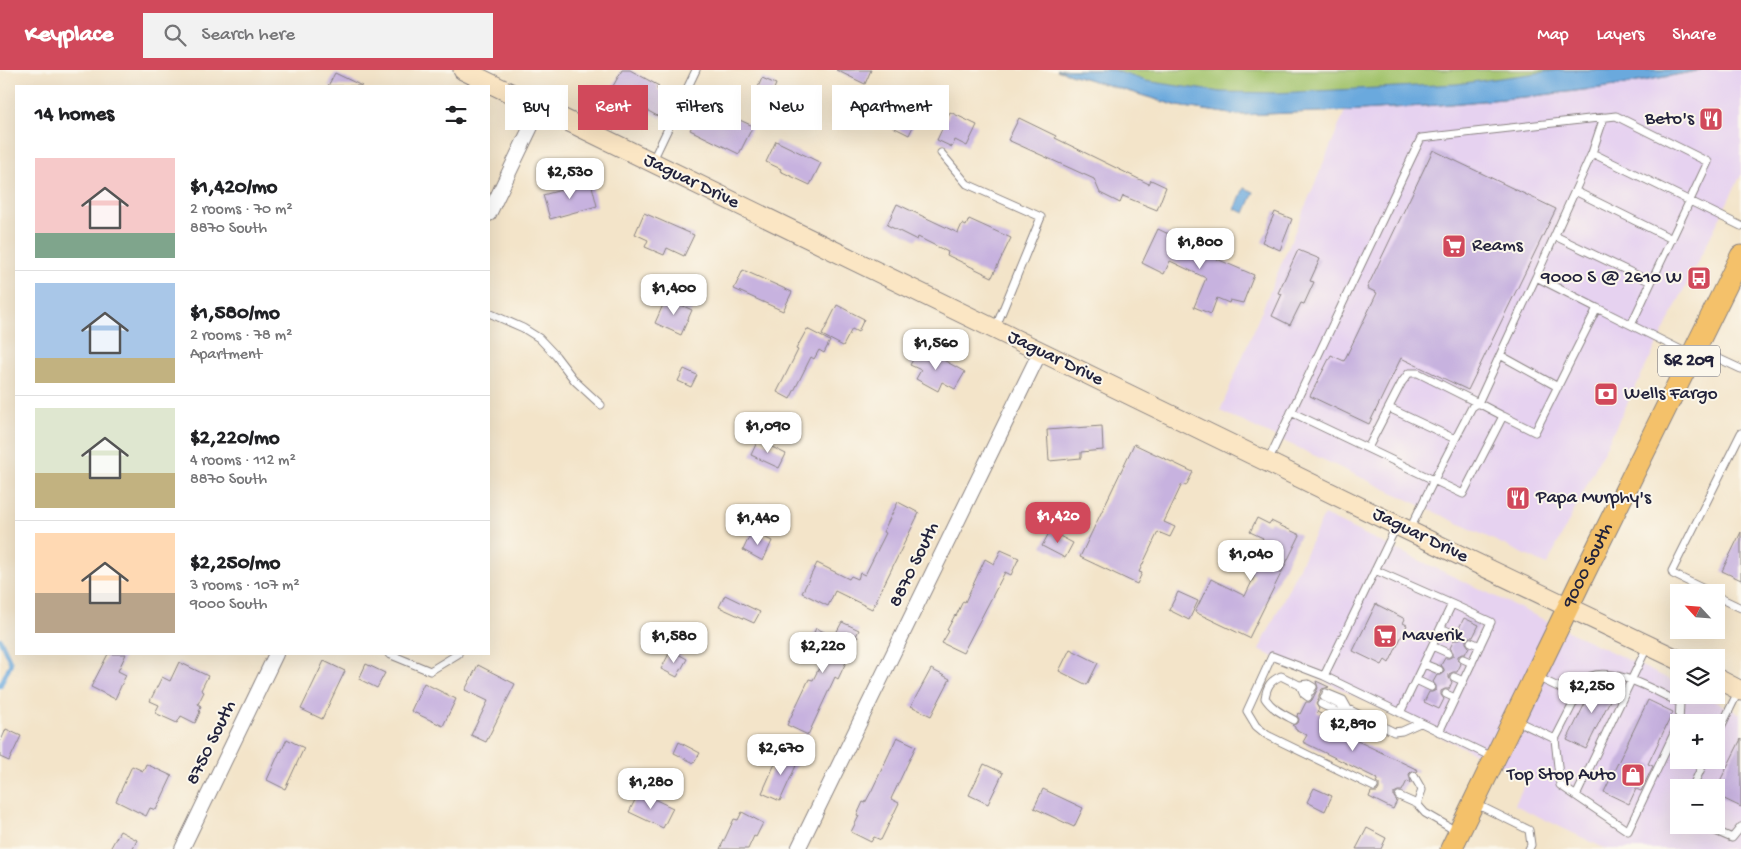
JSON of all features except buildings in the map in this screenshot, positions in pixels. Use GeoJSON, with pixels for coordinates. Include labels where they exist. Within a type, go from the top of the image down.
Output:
{"type":"FeatureCollection","features":[{"type":"Feature","properties":{"kind":"main road","name":"Jaguar Drive"},"geometry":{"type":"LineString","coordinates":[[463,70],[505,91]]}},
{"type":"Feature","properties":{"kind":"main road","name":"Jaguar Drive"},"geometry":{"type":"LineString","coordinates":[[568,122],[994,330],[1670,656]]}},
{"type":"Feature","properties":{"kind":"main road","name":"9000 South"},"geometry":{"type":"LineString","coordinates":[[1455,841],[1741,256]]}},
{"type":"Feature","properties":{"kind":"main road"},"geometry":{"type":"LineString","coordinates":[[1725,682],[1740,690]]}},
{"type":"Feature","properties":{"kind":"street"},"geometry":{"type":"LineString","coordinates":[[490,212],[529,130]]}},
{"type":"Feature","properties":{"kind":"street","name":"8870 South"},"geometry":{"type":"LineString","coordinates":[[798,849],[1040,352]]}},
{"type":"Feature","properties":{"kind":"street","name":"8750 South"},"geometry":{"type":"LineString","coordinates":[[182,849],[276,655]]}},
{"type":"Feature","properties":{"kind":"lane"},"geometry":{"type":"LineString","coordinates":[[652,163],[696,70]]}},
{"type":"Feature","properties":{"kind":"lane"},"geometry":{"type":"LineString","coordinates":[[1267,462],[1421,138],[1616,116],[1708,162],[1631,325]]}},
{"type":"Feature","properties":{"kind":"lane"},"geometry":{"type":"LineString","coordinates":[[1324,676],[1375,570],[1434,480],[1472,407],[1478,403],[1592,153],[1604,117]]}},
{"type":"Feature","properties":{"kind":"lane"},"geometry":{"type":"LineString","coordinates":[[941,153],[967,184],[1041,218],[994,330]]}},
{"type":"Feature","properties":{"kind":"lane"},"geometry":{"type":"LineString","coordinates":[[1592,153],[1741,226]]}},
{"type":"Feature","properties":{"kind":"lane"},"geometry":{"type":"LineString","coordinates":[[1575,191],[1672,239]]}},
{"type":"Feature","properties":{"kind":"lane"},"geometry":{"type":"LineString","coordinates":[[1555,236],[1651,282]]}},
{"type":"Feature","properties":{"kind":"lane"},"geometry":{"type":"LineString","coordinates":[[1536,277],[1631,325],[1694,352],[1741,369]]}},
{"type":"Feature","properties":{"kind":"lane"},"geometry":{"type":"LineString","coordinates":[[1368,448],[1402,382],[1409,374],[1418,374],[1535,432],[1596,308]]}},
{"type":"Feature","properties":{"kind":"lane"},"geometry":{"type":"LineString","coordinates":[[490,313],[523,328],[545,343],[575,381],[601,405]]}},
{"type":"Feature","properties":{"kind":"lane"},"geometry":{"type":"LineString","coordinates":[[1500,356],[1558,387]]}},
{"type":"Feature","properties":{"kind":"lane"},"geometry":{"type":"LineString","coordinates":[[1389,408],[1455,440]]}},
{"type":"Feature","properties":{"kind":"lane"},"geometry":{"type":"LineString","coordinates":[[1291,412],[1463,494],[1503,416]]}},
{"type":"Feature","properties":{"kind":"lane"},"geometry":{"type":"LineString","coordinates":[[1694,584],[1672,572],[1741,433]]}},
{"type":"Feature","properties":{"kind":"lane"},"geometry":{"type":"LineString","coordinates":[[1375,570],[1491,622],[1439,732]]}},
{"type":"Feature","properties":{"kind":"lane"},"geometry":{"type":"LineString","coordinates":[[1725,600],[1741,608]]}},
{"type":"Feature","properties":{"kind":"lane"},"geometry":{"type":"LineString","coordinates":[[1400,713],[1452,604]]}},
{"type":"Feature","properties":{"kind":"lane"},"geometry":{"type":"LineString","coordinates":[[1441,628],[1456,635]]}},
{"type":"Feature","properties":{"kind":"lane"},"geometry":{"type":"LineString","coordinates":[[1471,642],[1480,646]]}},
{"type":"Feature","properties":{"kind":"lane"},"geometry":{"type":"LineString","coordinates":[[1576,796],[1648,645]]}},
{"type":"Feature","properties":{"kind":"lane"},"geometry":{"type":"LineString","coordinates":[[1432,646],[1448,653]]}},
{"type":"Feature","properties":{"kind":"lane"},"geometry":{"type":"LineString","coordinates":[[392,655],[430,671],[456,655]]}},
{"type":"Feature","properties":{"kind":"lane"},"geometry":{"type":"LineString","coordinates":[[1374,787],[1267,735],[1256,726],[1247,711],[1272,656],[1324,676],[1494,758]]}},
{"type":"Feature","properties":{"kind":"lane"},"geometry":{"type":"LineString","coordinates":[[1463,659],[1472,663]]}},
{"type":"Feature","properties":{"kind":"lane"},"geometry":{"type":"LineString","coordinates":[[1424,664],[1439,670]]}},
{"type":"Feature","properties":{"kind":"lane"},"geometry":{"type":"LineString","coordinates":[[1670,698],[1632,679],[1599,673],[1584,681],[1555,739],[1560,786],[1628,831],[1670,742]]}},
{"type":"Feature","properties":{"kind":"lane"},"geometry":{"type":"LineString","coordinates":[[1294,720],[1270,705],[1265,698],[1266,688],[1271,680],[1281,676],[1300,685],[1308,684],[1311,692],[1304,694],[1300,685]]}},
{"type":"Feature","properties":{"kind":"lane"},"geometry":{"type":"LineString","coordinates":[[1534,676],[1577,696]]}},
{"type":"Feature","properties":{"kind":"lane"},"geometry":{"type":"LineString","coordinates":[[1454,677],[1463,681]]}},
{"type":"Feature","properties":{"kind":"lane"},"geometry":{"type":"LineString","coordinates":[[1416,680],[1431,687]]}},
{"type":"Feature","properties":{"kind":"lane"},"geometry":{"type":"LineString","coordinates":[[1725,719],[1740,690]]}},
{"type":"Feature","properties":{"kind":"lane"},"geometry":{"type":"LineString","coordinates":[[1446,694],[1455,698]]}},
{"type":"Feature","properties":{"kind":"lane"},"geometry":{"type":"LineString","coordinates":[[1324,698],[1394,732],[1402,731],[1420,723]]}},
{"type":"Feature","properties":{"kind":"lane"},"geometry":{"type":"LineString","coordinates":[[1514,719],[1555,739]]}},
{"type":"Feature","properties":{"kind":"lane"},"geometry":{"type":"LineString","coordinates":[[1414,776],[1422,790],[1417,804]]}},
{"type":"Feature","properties":{"kind":"lane"},"geometry":{"type":"LineString","coordinates":[[1399,796],[1417,804],[1455,841]]}},
{"type":"Feature","properties":{"kind":"lane"},"geometry":{"type":"LineString","coordinates":[[1473,802],[1529,830],[1531,845],[1529,849]]}},
{"type":"Feature","properties":{"kind":"lane"},"geometry":{"type":"LineString","coordinates":[[1723,834],[1732,838],[1741,827]]}},
{"type":"Feature","properties":{"kind":"shaded area"},"geometry":{"type":"Polygon","coordinates":[[[1633,70],[1741,70],[1741,175],[1547,565],[1220,411],[1345,111],[1633,70]]]}},
{"type":"Feature","properties":{"kind":"shaded area"},"geometry":{"type":"Polygon","coordinates":[[[1324,515],[1670,680],[1670,704],[1720,704],[1741,714],[1741,849],[1606,849],[1515,805],[1527,778],[1259,650],[1324,515]]]}},
{"type":"Feature","properties":{"kind":"green space"},"geometry":{"type":"Polygon","coordinates":[[[1057,70],[1702,70],[1616,86],[1534,96],[1439,105],[1238,115],[1178,106],[1057,70]]]}},
{"type":"Feature","properties":{"kind":"water"},"geometry":{"type":"Polygon","coordinates":[[[1057,70],[1113,70],[1146,81],[1178,86],[1221,92],[1276,93],[1457,84],[1559,70],[1702,70],[1616,86],[1534,96],[1439,105],[1238,115],[1178,106],[1057,70]]]}},
{"type":"Feature","properties":{"kind":"water"},"geometry":{"type":"Polygon","coordinates":[[[1244,188],[1254,192],[1245,213],[1235,209],[1244,188]]]}},
{"type":"Feature","properties":{"kind":"waterway"},"geometry":{"type":"LineString","coordinates":[[0,639],[11,663],[0,686]]}},
{"type":"Feature","properties":{"kind":"place","name":"Beto's"},"geometry":{"type":"Point","coordinates":[1711,119]}},
{"type":"Feature","properties":{"kind":"place","name":"Reams"},"geometry":{"type":"Point","coordinates":[1454,246]}},
{"type":"Feature","properties":{"kind":"place","name":"9000 S @ 2610 W"},"geometry":{"type":"Point","coordinates":[1699,278]}},
{"type":"Feature","properties":{"kind":"place","name":"Wells Fargo"},"geometry":{"type":"Point","coordinates":[1606,394]}},
{"type":"Feature","properties":{"kind":"place","name":"Papa Murphy's"},"geometry":{"type":"Point","coordinates":[1518,498]}},
{"type":"Feature","properties":{"kind":"place","name":"Maverik"},"geometry":{"type":"Point","coordinates":[1385,636]}},
{"type":"Feature","properties":{"kind":"place","name":"Top Stop Auto"},"geometry":{"type":"Point","coordinates":[1633,775]}}]}
